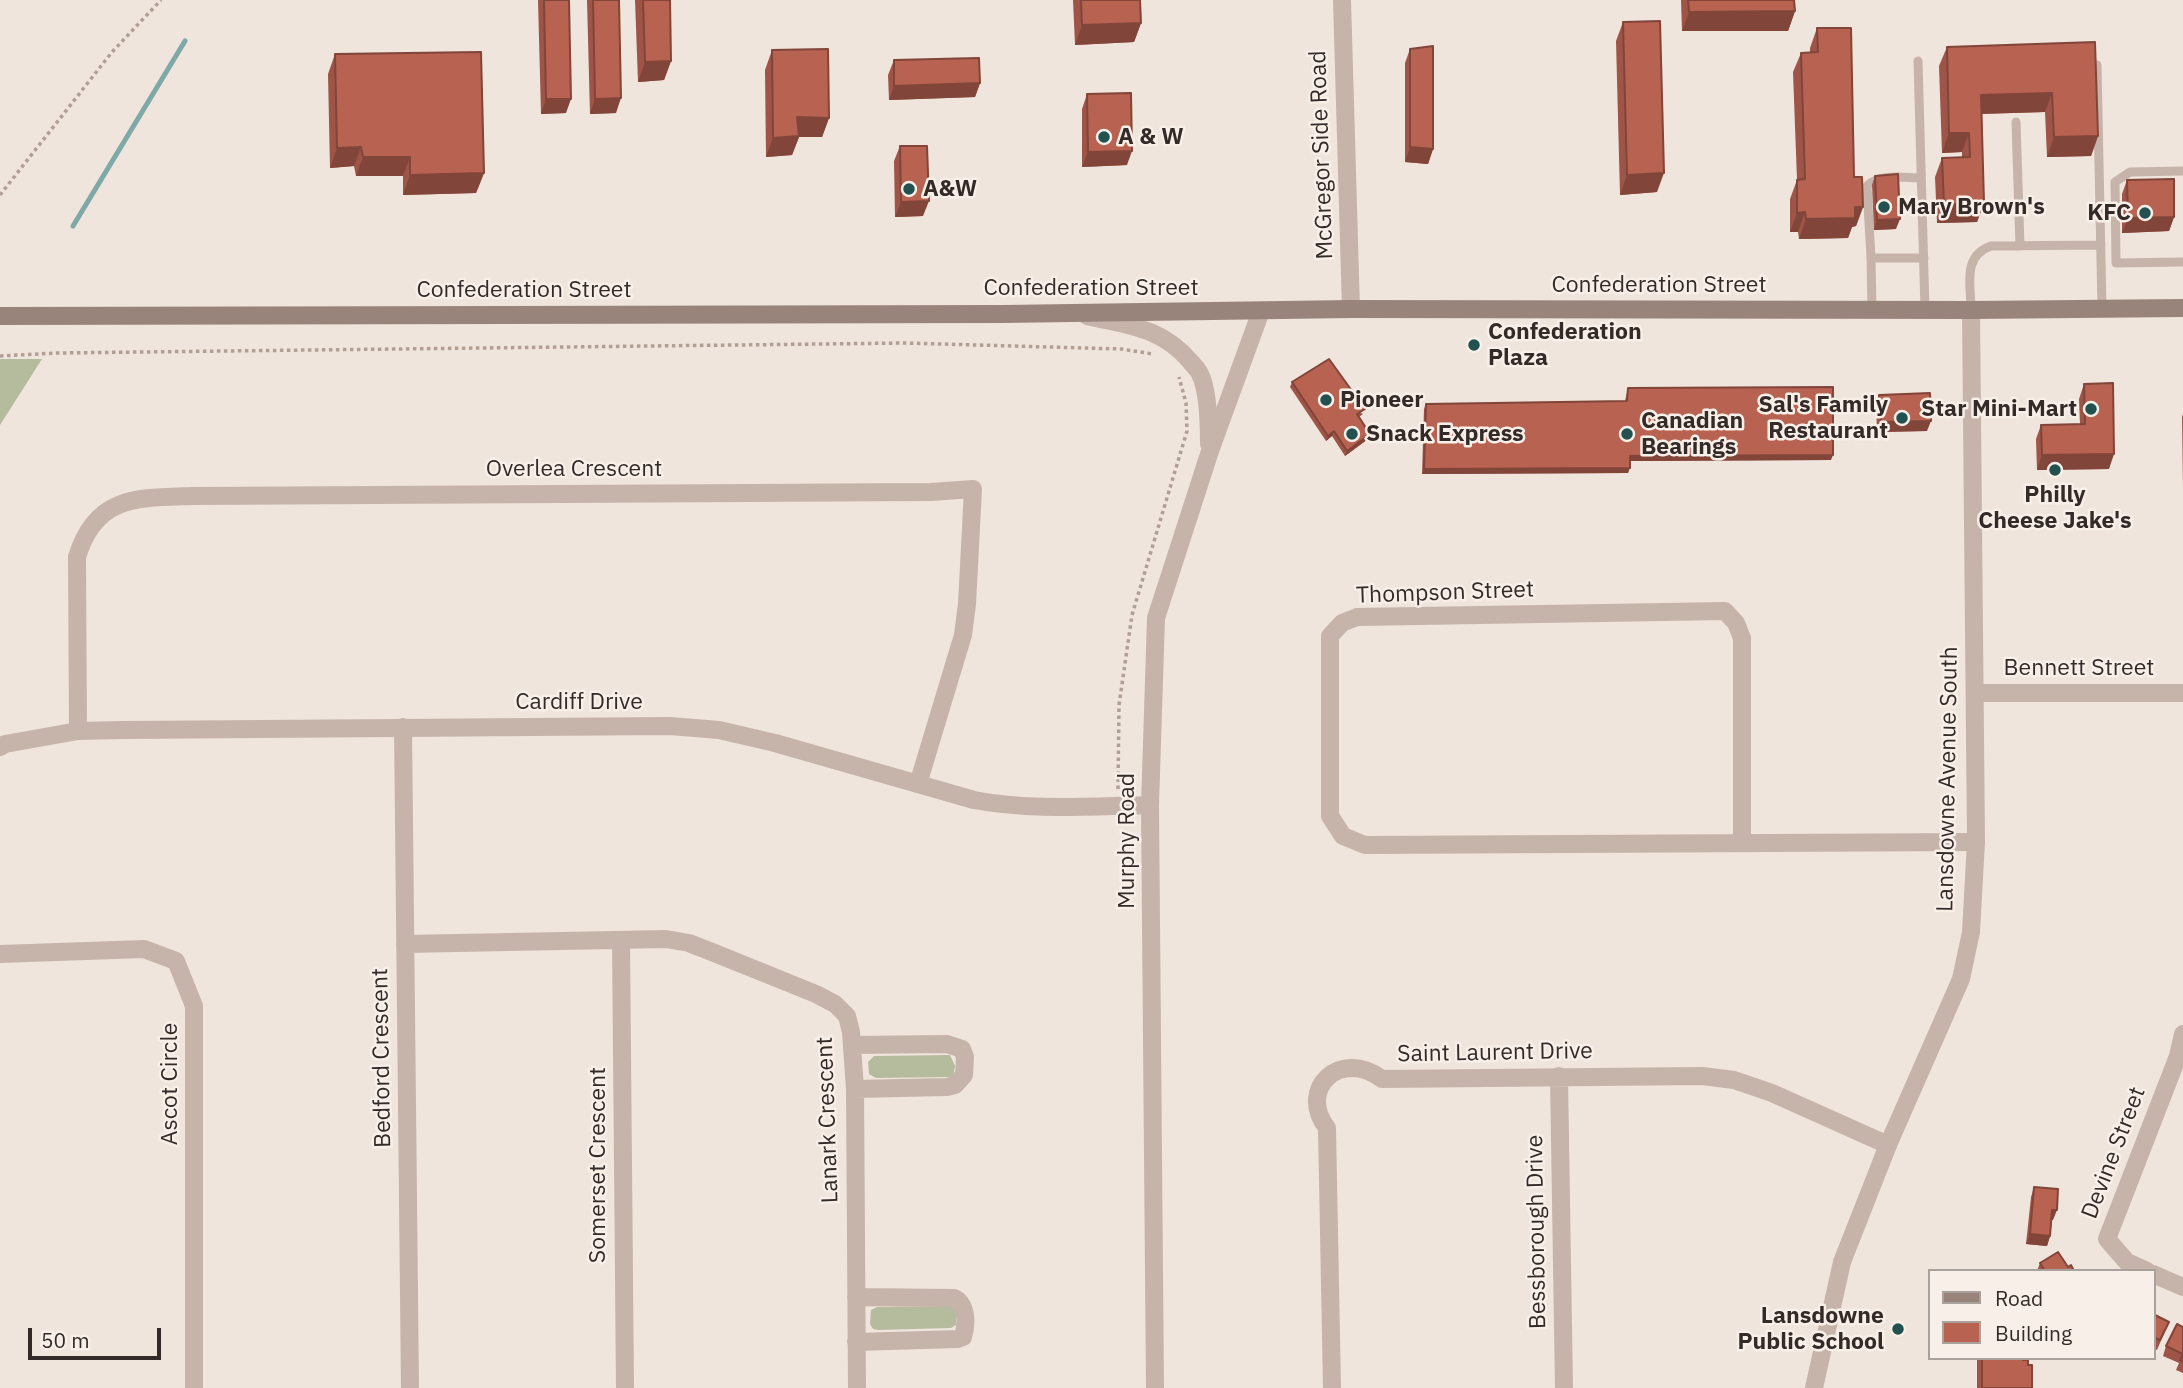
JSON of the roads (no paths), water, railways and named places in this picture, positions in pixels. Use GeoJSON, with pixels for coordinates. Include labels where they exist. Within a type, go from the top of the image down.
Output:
{"type":"FeatureCollection","features":[{"type":"Feature","properties":{"kind":"main road","name":"Confederation Street"},"geometry":{"type":"LineString","coordinates":[[0,316],[2183,308]]}},
{"type":"Feature","properties":{"kind":"street","name":"McGregor Side Road"},"geometry":{"type":"LineString","coordinates":[[1342,0],[1351,309]]}},
{"type":"Feature","properties":{"kind":"street","name":"Lansdowne Avenue South"},"geometry":{"type":"LineString","coordinates":[[1814,1388],[1842,1262],[1888,1145],[1961,979],[1971,932],[1976,842],[1972,310]]}},
{"type":"Feature","properties":{"kind":"street","name":"Murphy Road"},"geometry":{"type":"LineString","coordinates":[[1155,1388],[1150,805],[1156,618],[1210,451],[1261,311]]}},
{"type":"Feature","properties":{"kind":"street"},"geometry":{"type":"LineString","coordinates":[[1073,313],[1144,329],[1177,346],[1200,373],[1208,410],[1210,451]]}},
{"type":"Feature","properties":{"kind":"street","name":"Overlea Crescent"},"geometry":{"type":"LineString","coordinates":[[78,732],[77,557],[90,524],[102,513],[119,504],[162,497],[193,496],[917,492],[973,489],[967,604],[962,635],[918,784]]}},
{"type":"Feature","properties":{"kind":"street","name":"Thompson Street"},"geometry":{"type":"LineString","coordinates":[[1742,842],[1742,638],[1736,623],[1725,611],[1357,617],[1342,622],[1330,636],[1330,816],[1343,836],[1364,845],[1976,842]]}},
{"type":"Feature","properties":{"kind":"street","name":"Bennett Street"},"geometry":{"type":"LineString","coordinates":[[1975,693],[2183,693]]}},
{"type":"Feature","properties":{"kind":"street","name":"Cardiff Drive"},"geometry":{"type":"LineString","coordinates":[[0,747],[78,732],[403,727],[698,728],[775,743],[974,800],[1052,808],[1150,805]]}},
{"type":"Feature","properties":{"kind":"street","name":"Bedford Crescent"},"geometry":{"type":"LineString","coordinates":[[403,727],[410,1388]]}},
{"type":"Feature","properties":{"kind":"street","name":"Lanark Crescent"},"geometry":{"type":"LineString","coordinates":[[405,944],[666,939],[689,943],[835,1004],[847,1016],[851,1032],[855,1089],[857,1388]]}},
{"type":"Feature","properties":{"kind":"street","name":"Somerset Crescent"},"geometry":{"type":"LineString","coordinates":[[621,941],[625,1388]]}},
{"type":"Feature","properties":{"kind":"street","name":"Ascot Circle"},"geometry":{"type":"LineString","coordinates":[[0,954],[144,949],[176,961],[194,1006],[194,1388]]}},
{"type":"Feature","properties":{"kind":"street","name":"Devine Street"},"geometry":{"type":"LineString","coordinates":[[2143,1269],[2127,1262],[2107,1239],[2178,1056],[2183,1034]]}},
{"type":"Feature","properties":{"kind":"street"},"geometry":{"type":"LineString","coordinates":[[852,1045],[947,1044],[962,1049],[965,1057],[964,1075],[955,1085],[855,1089]]}},
{"type":"Feature","properties":{"kind":"street","name":"Saint Laurent Drive"},"geometry":{"type":"LineString","coordinates":[[1332,1388],[1327,1128],[1319,1118],[1316,1104],[1320,1089],[1328,1077],[1339,1069],[1355,1066],[1371,1071],[1382,1079],[1702,1076],[1734,1080],[1772,1093],[1888,1145]]}},
{"type":"Feature","properties":{"kind":"street","name":"Bessborough Drive"},"geometry":{"type":"LineString","coordinates":[[1559,1076],[1564,1388]]}},
{"type":"Feature","properties":{"kind":"street"},"geometry":{"type":"LineString","coordinates":[[2155,1275],[2183,1287]]}},
{"type":"Feature","properties":{"kind":"street"},"geometry":{"type":"LineString","coordinates":[[856,1297],[954,1298],[964,1307],[965,1333],[958,1339],[856,1342]]}},
{"type":"Feature","properties":{"kind":"lane"},"geometry":{"type":"LineString","coordinates":[[1918,61],[1925,310]]}},
{"type":"Feature","properties":{"kind":"lane"},"geometry":{"type":"LineString","coordinates":[[2097,65],[2102,309]]}},
{"type":"Feature","properties":{"kind":"lane"},"geometry":{"type":"LineString","coordinates":[[2016,122],[2020,246]]}},
{"type":"Feature","properties":{"kind":"lane"},"geometry":{"type":"LineString","coordinates":[[2183,171],[2130,172],[2115,183],[2116,263],[2183,262]]}},
{"type":"Feature","properties":{"kind":"lane"},"geometry":{"type":"LineString","coordinates":[[1872,310],[1867,186],[1879,179],[1921,178]]}},
{"type":"Feature","properties":{"kind":"lane"},"geometry":{"type":"LineString","coordinates":[[1972,310],[1970,264],[1981,250],[1991,246],[2101,245]]}},
{"type":"Feature","properties":{"kind":"lane"},"geometry":{"type":"LineString","coordinates":[[1871,258],[1924,258]]}},
{"type":"Feature","properties":{"kind":"waterway"},"geometry":{"type":"LineString","coordinates":[[73,226],[185,41]]}},
{"type":"Feature","properties":{"kind":"place","name":"A & W"},"geometry":{"type":"Point","coordinates":[1104,137]}},
{"type":"Feature","properties":{"kind":"place","name":"A&W"},"geometry":{"type":"Point","coordinates":[909,189]}},
{"type":"Feature","properties":{"kind":"place","name":"Mary Brown's"},"geometry":{"type":"Point","coordinates":[1884,207]}},
{"type":"Feature","properties":{"kind":"place","name":"KFC"},"geometry":{"type":"Point","coordinates":[2145,213]}},
{"type":"Feature","properties":{"kind":"place","name":"Confederation Plaza"},"geometry":{"type":"Point","coordinates":[1474,345]}},
{"type":"Feature","properties":{"kind":"place","name":"Pioneer"},"geometry":{"type":"Point","coordinates":[1326,400]}},
{"type":"Feature","properties":{"kind":"place","name":"Star Mini-Mart"},"geometry":{"type":"Point","coordinates":[2091,409]}},
{"type":"Feature","properties":{"kind":"place","name":"Sal's Family Restaurant"},"geometry":{"type":"Point","coordinates":[1902,418]}},
{"type":"Feature","properties":{"kind":"place","name":"Snack Express"},"geometry":{"type":"Point","coordinates":[1352,434]}},
{"type":"Feature","properties":{"kind":"place","name":"Canadian Bearings"},"geometry":{"type":"Point","coordinates":[1627,434]}},
{"type":"Feature","properties":{"kind":"place","name":"Philly Cheese Jake's"},"geometry":{"type":"Point","coordinates":[2055,470]}},
{"type":"Feature","properties":{"kind":"place","name":"Lansdowne Public School"},"geometry":{"type":"Point","coordinates":[1898,1329]}}]}
